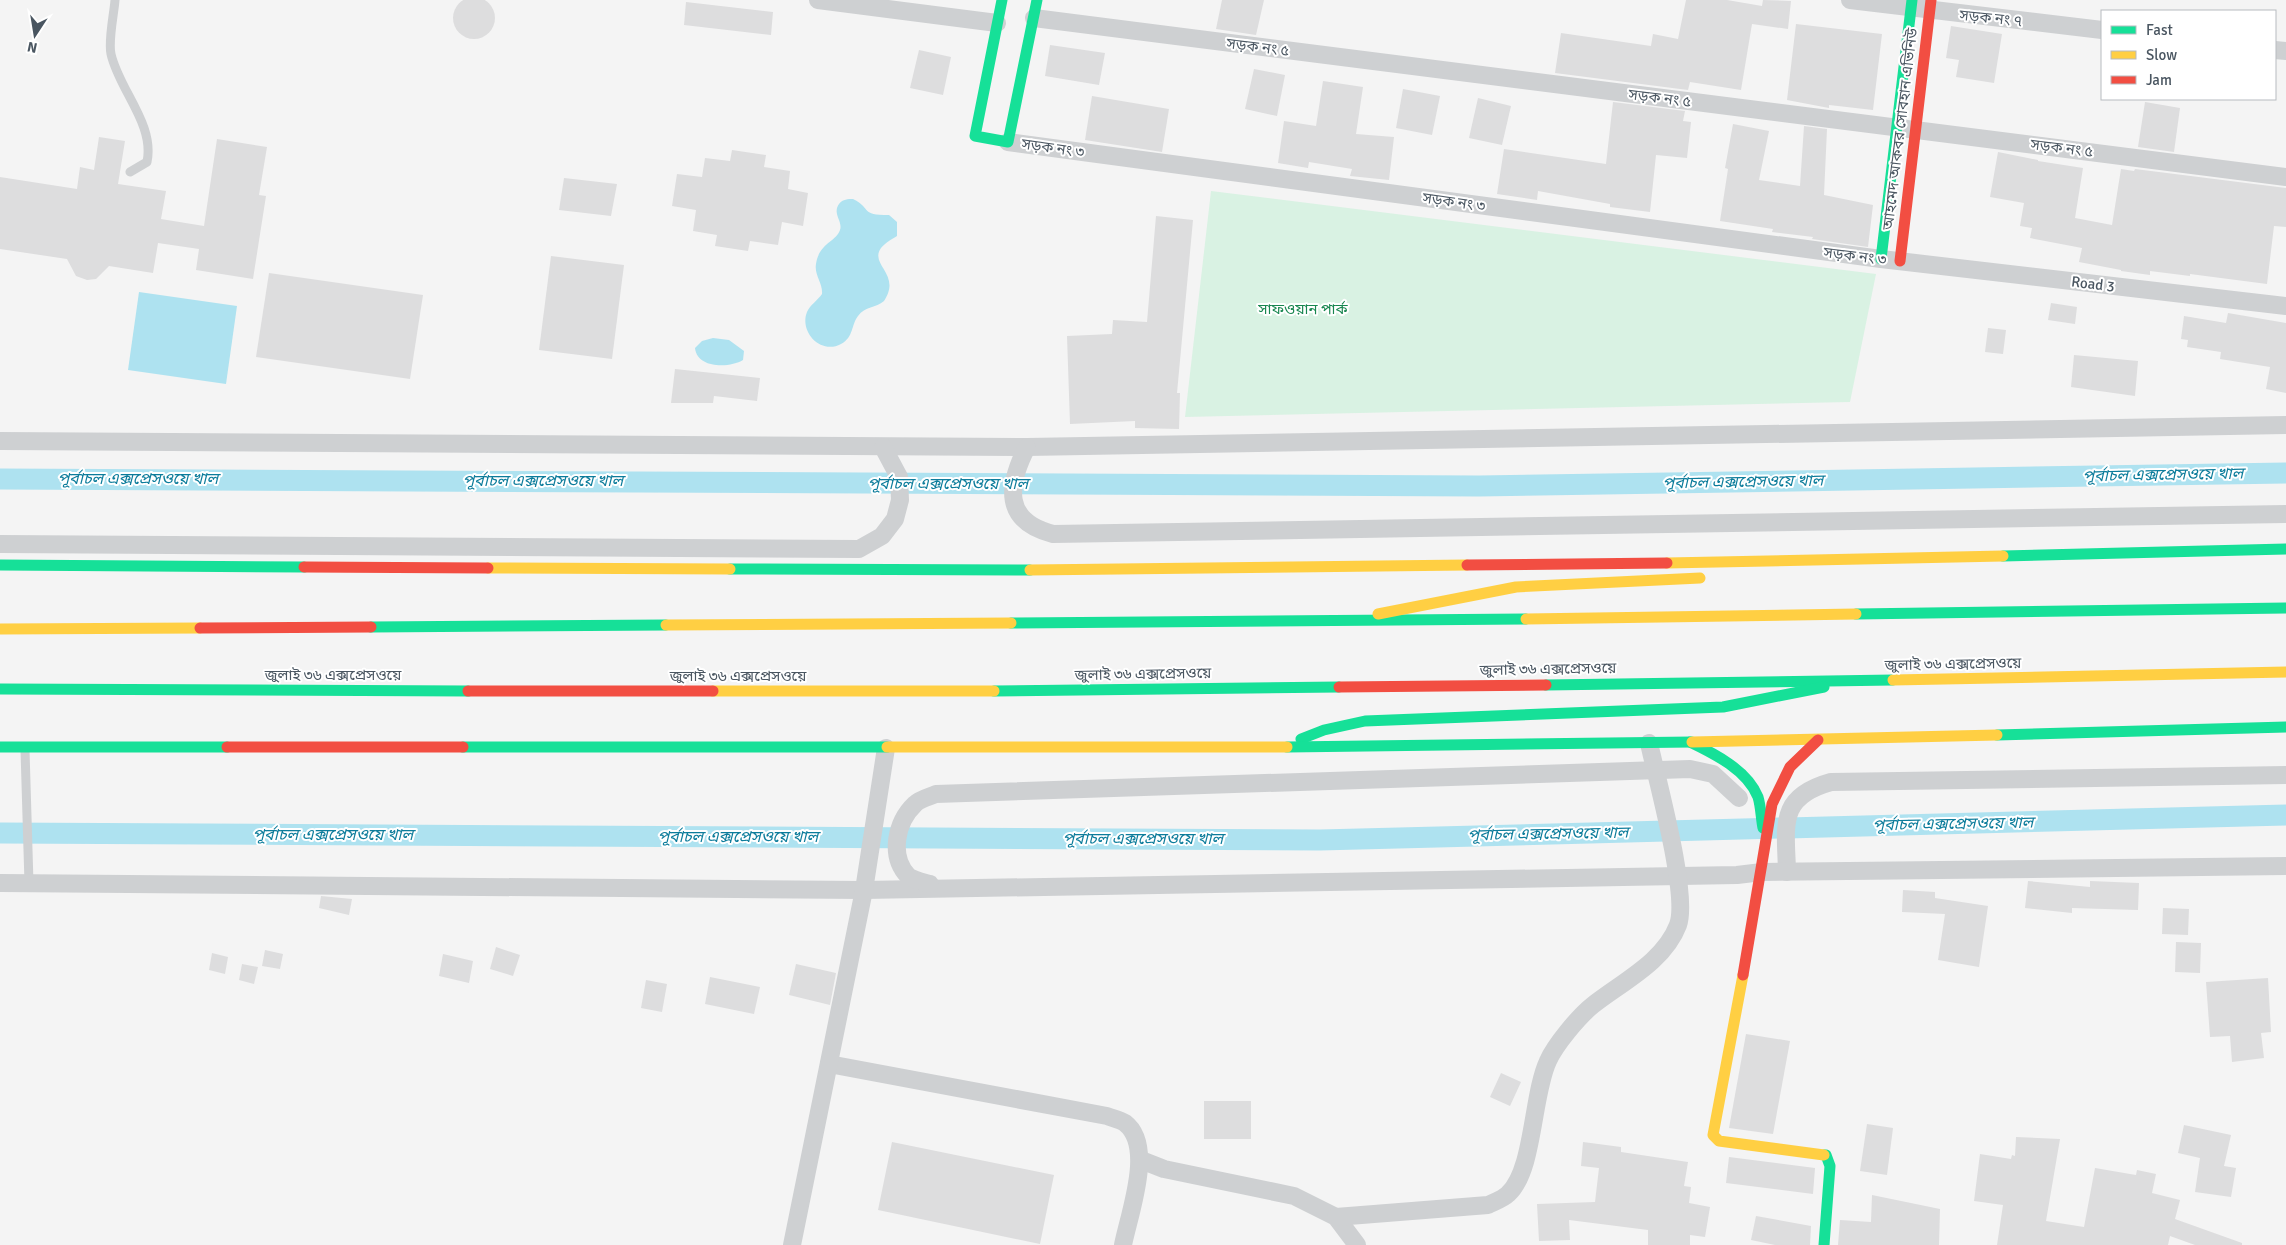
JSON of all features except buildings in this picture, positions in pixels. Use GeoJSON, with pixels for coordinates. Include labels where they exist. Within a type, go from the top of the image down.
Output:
{"type":"FeatureCollection","features":[{"type":"Feature","properties":{"kind":"main road"},"geometry":{"type":"LineString","coordinates":[[1002,12],[975,136],[1008,142],[1029,17],[1037,0]]}},
{"type":"Feature","properties":{"kind":"main road","name":"আহমেদ আকবর সোবহান এভিনিউ"},"geometry":{"type":"LineString","coordinates":[[1881,259],[1911,4]]}},
{"type":"Feature","properties":{"kind":"main road","name":"আহমেদ আকবর সোবহান এভিনিউ"},"geometry":{"type":"LineString","coordinates":[[1900,261],[1930,5]]}},
{"type":"Feature","properties":{"kind":"main road"},"geometry":{"type":"LineString","coordinates":[[0,565],[974,571],[1804,561],[2286,549]]}},
{"type":"Feature","properties":{"kind":"main road"},"geometry":{"type":"LineString","coordinates":[[1754,574],[1804,561]]}},
{"type":"Feature","properties":{"kind":"main road"},"geometry":{"type":"LineString","coordinates":[[1348,621],[1516,587],[1664,582],[1714,577]]}},
{"type":"Feature","properties":{"kind":"main road"},"geometry":{"type":"LineString","coordinates":[[0,629],[1348,621],[2286,608]]}},
{"type":"Feature","properties":{"kind":"main road","name":"জুলাই ৩৬ এক্সপ্রেসওয়ে"},"geometry":{"type":"LineString","coordinates":[[0,688],[901,692],[1849,681],[2286,672]]}},
{"type":"Feature","properties":{"kind":"main road"},"geometry":{"type":"LineString","coordinates":[[1279,747],[1324,730],[1365,721],[1723,707],[1849,681]]}},
{"type":"Feature","properties":{"kind":"main road"},"geometry":{"type":"LineString","coordinates":[[0,747],[1279,747],[1818,740],[2286,727]]}},
{"type":"Feature","properties":{"kind":"main road"},"geometry":{"type":"LineString","coordinates":[[1818,740],[1790,768],[1774,797],[1764,833],[1762,872],[1713,1135],[1718,1141],[1826,1155],[1830,1166],[1824,1245]]}},
{"type":"Feature","properties":{"kind":"main road"},"geometry":{"type":"LineString","coordinates":[[1690,742],[1716,755],[1738,771],[1757,795],[1764,833]]}},
{"type":"Feature","properties":{"kind":"street"},"geometry":{"type":"LineString","coordinates":[[818,0],[1002,12]]}},
{"type":"Feature","properties":{"kind":"street","name":"সড়ক নং ৭"},"geometry":{"type":"LineString","coordinates":[[1850,0],[1930,5],[2101,30]]}},
{"type":"Feature","properties":{"kind":"street","name":"সড়ক নং ৫"},"geometry":{"type":"LineString","coordinates":[[1029,17],[2286,177]]}},
{"type":"Feature","properties":{"kind":"street","name":"সড়ক নং ৩"},"geometry":{"type":"LineString","coordinates":[[1008,142],[1900,261]]}},
{"type":"Feature","properties":{"kind":"street","name":"Road 3"},"geometry":{"type":"LineString","coordinates":[[1900,261],[2286,306]]}},
{"type":"Feature","properties":{"kind":"street"},"geometry":{"type":"LineString","coordinates":[[0,441],[1027,447],[2286,425]]}},
{"type":"Feature","properties":{"kind":"street"},"geometry":{"type":"LineString","coordinates":[[0,544],[859,549],[882,536],[895,519],[900,500],[899,477],[883,447]]}},
{"type":"Feature","properties":{"kind":"street"},"geometry":{"type":"LineString","coordinates":[[1027,447],[1017,467],[1012,495],[1018,515],[1036,530],[1053,534],[2286,514]]}},
{"type":"Feature","properties":{"kind":"street"},"geometry":{"type":"LineString","coordinates":[[1336,1217],[1488,1205],[1508,1194],[1520,1174],[1529,1141],[1537,1091],[1548,1060],[1591,1006],[1638,973],[1665,948],[1678,925],[1681,900],[1677,874],[1649,743]]}},
{"type":"Feature","properties":{"kind":"street"},"geometry":{"type":"LineString","coordinates":[[792,1245],[864,890],[886,748]]}},
{"type":"Feature","properties":{"kind":"street"},"geometry":{"type":"LineString","coordinates":[[941,888],[909,877],[897,854],[898,833],[905,817],[916,803],[936,794],[1690,770],[1713,774],[1739,798]]}},
{"type":"Feature","properties":{"kind":"street"},"geometry":{"type":"LineString","coordinates":[[1788,872],[1786,821],[1794,801],[1810,787],[1830,782],[2286,775]]}},
{"type":"Feature","properties":{"kind":"street"},"geometry":{"type":"LineString","coordinates":[[0,883],[864,890],[1738,875],[1762,872],[2286,866]]}},
{"type":"Feature","properties":{"kind":"street"},"geometry":{"type":"LineString","coordinates":[[829,1064],[1107,1116],[1125,1123],[1138,1140],[1141,1160],[1123,1245]]}},
{"type":"Feature","properties":{"kind":"street"},"geometry":{"type":"LineString","coordinates":[[1141,1160],[1164,1169],[1294,1196],[1336,1217],[1357,1245]]}},
{"type":"Feature","properties":{"kind":"lane"},"geometry":{"type":"LineString","coordinates":[[115,0],[110,54],[145,133],[150,149],[147,162],[130,172]]}},
{"type":"Feature","properties":{"kind":"lane"},"geometry":{"type":"LineString","coordinates":[[24,747],[29,884]]}},
{"type":"Feature","properties":{"kind":"green space","name":"সাফওয়ান পার্ক"},"geometry":{"type":"Polygon","coordinates":[[[1211,191],[1876,274],[1850,402],[1185,417],[1211,191]]]}},
{"type":"Feature","properties":{"kind":"water"},"geometry":{"type":"Polygon","coordinates":[[[853,199],[870,213],[889,215],[897,222],[897,236],[883,246],[878,254],[888,277],[889,292],[884,301],[861,313],[845,341],[833,347],[826,346],[819,344],[809,334],[805,320],[808,309],[822,294],[816,272],[816,264],[820,252],[840,230],[837,208],[842,201],[853,199]]]}},
{"type":"Feature","properties":{"kind":"water"},"geometry":{"type":"Polygon","coordinates":[[[139,292],[237,306],[226,384],[128,370],[139,292]]]}},
{"type":"Feature","properties":{"kind":"water"},"geometry":{"type":"Polygon","coordinates":[[[713,338],[729,340],[744,351],[743,360],[737,363],[715,365],[702,360],[697,355],[695,348],[702,341],[713,338]]]}},
{"type":"Feature","properties":{"kind":"waterway","name":"পূর্বাচল এক্সপ্রেসওয়ে খাল"},"geometry":{"type":"LineString","coordinates":[[0,479],[1479,486],[2286,473]]}},
{"type":"Feature","properties":{"kind":"waterway","name":"পূর্বাচল এক্সপ্রেসওয়ে খাল"},"geometry":{"type":"LineString","coordinates":[[0,833],[1320,840],[2286,815]]}},
{"type":"Feature","properties":{"kind":"traffic: fast"},"geometry":{"type":"LineString","coordinates":[[1002,0],[975,136],[1008,142],[1037,0]]}},
{"type":"Feature","properties":{"kind":"traffic: fast"},"geometry":{"type":"LineString","coordinates":[[1881,259],[1912,0]]}},
{"type":"Feature","properties":{"kind":"traffic: fast"},"geometry":{"type":"LineString","coordinates":[[2003,556],[2286,549]]}},
{"type":"Feature","properties":{"kind":"traffic: fast"},"geometry":{"type":"LineString","coordinates":[[0,565],[304,567]]}},
{"type":"Feature","properties":{"kind":"traffic: fast"},"geometry":{"type":"LineString","coordinates":[[730,569],[1030,570]]}},
{"type":"Feature","properties":{"kind":"traffic: fast"},"geometry":{"type":"LineString","coordinates":[[1856,614],[2286,608]]}},
{"type":"Feature","properties":{"kind":"traffic: fast"},"geometry":{"type":"LineString","coordinates":[[1011,623],[1526,619]]}},
{"type":"Feature","properties":{"kind":"traffic: fast"},"geometry":{"type":"LineString","coordinates":[[371,627],[666,625]]}},
{"type":"Feature","properties":{"kind":"traffic: fast"},"geometry":{"type":"LineString","coordinates":[[1546,685],[1893,680]]}},
{"type":"Feature","properties":{"kind":"traffic: fast"},"geometry":{"type":"LineString","coordinates":[[994,691],[1339,687]]}},
{"type":"Feature","properties":{"kind":"traffic: fast"},"geometry":{"type":"LineString","coordinates":[[1301,739],[1324,730],[1365,721],[1723,707],[1824,687]]}},
{"type":"Feature","properties":{"kind":"traffic: fast"},"geometry":{"type":"LineString","coordinates":[[0,689],[468,691]]}},
{"type":"Feature","properties":{"kind":"traffic: fast"},"geometry":{"type":"LineString","coordinates":[[1997,735],[2286,727]]}},
{"type":"Feature","properties":{"kind":"traffic: fast"},"geometry":{"type":"LineString","coordinates":[[1690,742],[1729,764],[1753,787],[1760,805],[1763,828]]}},
{"type":"Feature","properties":{"kind":"traffic: fast"},"geometry":{"type":"LineString","coordinates":[[1287,747],[1692,742]]}},
{"type":"Feature","properties":{"kind":"traffic: fast"},"geometry":{"type":"LineString","coordinates":[[0,747],[227,747]]}},
{"type":"Feature","properties":{"kind":"traffic: fast"},"geometry":{"type":"LineString","coordinates":[[463,747],[887,747]]}},
{"type":"Feature","properties":{"kind":"traffic: fast"},"geometry":{"type":"LineString","coordinates":[[1824,1155],[1826,1155],[1830,1166],[1824,1245]]}},
{"type":"Feature","properties":{"kind":"traffic: slow"},"geometry":{"type":"LineString","coordinates":[[1667,563],[2003,556]]}},
{"type":"Feature","properties":{"kind":"traffic: slow"},"geometry":{"type":"LineString","coordinates":[[1030,570],[1467,565]]}},
{"type":"Feature","properties":{"kind":"traffic: slow"},"geometry":{"type":"LineString","coordinates":[[488,568],[730,569]]}},
{"type":"Feature","properties":{"kind":"traffic: slow"},"geometry":{"type":"LineString","coordinates":[[1378,614],[1516,587],[1700,578]]}},
{"type":"Feature","properties":{"kind":"traffic: slow"},"geometry":{"type":"LineString","coordinates":[[1526,619],[1856,614]]}},
{"type":"Feature","properties":{"kind":"traffic: slow"},"geometry":{"type":"LineString","coordinates":[[666,625],[1011,623]]}},
{"type":"Feature","properties":{"kind":"traffic: slow"},"geometry":{"type":"LineString","coordinates":[[0,629],[200,628]]}},
{"type":"Feature","properties":{"kind":"traffic: slow"},"geometry":{"type":"LineString","coordinates":[[1893,680],[2286,672]]}},
{"type":"Feature","properties":{"kind":"traffic: slow"},"geometry":{"type":"LineString","coordinates":[[713,691],[994,691]]}},
{"type":"Feature","properties":{"kind":"traffic: slow"},"geometry":{"type":"LineString","coordinates":[[1692,742],[1997,735]]}},
{"type":"Feature","properties":{"kind":"traffic: slow"},"geometry":{"type":"LineString","coordinates":[[887,747],[1287,747]]}},
{"type":"Feature","properties":{"kind":"traffic: slow"},"geometry":{"type":"LineString","coordinates":[[1743,975],[1713,1135],[1719,1141],[1824,1155]]}},
{"type":"Feature","properties":{"kind":"traffic: jam"},"geometry":{"type":"LineString","coordinates":[[1900,261],[1931,0]]}},
{"type":"Feature","properties":{"kind":"traffic: jam"},"geometry":{"type":"LineString","coordinates":[[1467,565],[1667,563]]}},
{"type":"Feature","properties":{"kind":"traffic: jam"},"geometry":{"type":"LineString","coordinates":[[304,567],[488,568]]}},
{"type":"Feature","properties":{"kind":"traffic: jam"},"geometry":{"type":"LineString","coordinates":[[200,628],[371,627]]}},
{"type":"Feature","properties":{"kind":"traffic: jam"},"geometry":{"type":"LineString","coordinates":[[1339,687],[1546,685]]}},
{"type":"Feature","properties":{"kind":"traffic: jam"},"geometry":{"type":"LineString","coordinates":[[468,691],[713,691]]}},
{"type":"Feature","properties":{"kind":"traffic: jam"},"geometry":{"type":"LineString","coordinates":[[1743,975],[1772,804],[1790,767],[1818,740]]}},
{"type":"Feature","properties":{"kind":"traffic: jam"},"geometry":{"type":"LineString","coordinates":[[227,747],[463,747]]}}]}
